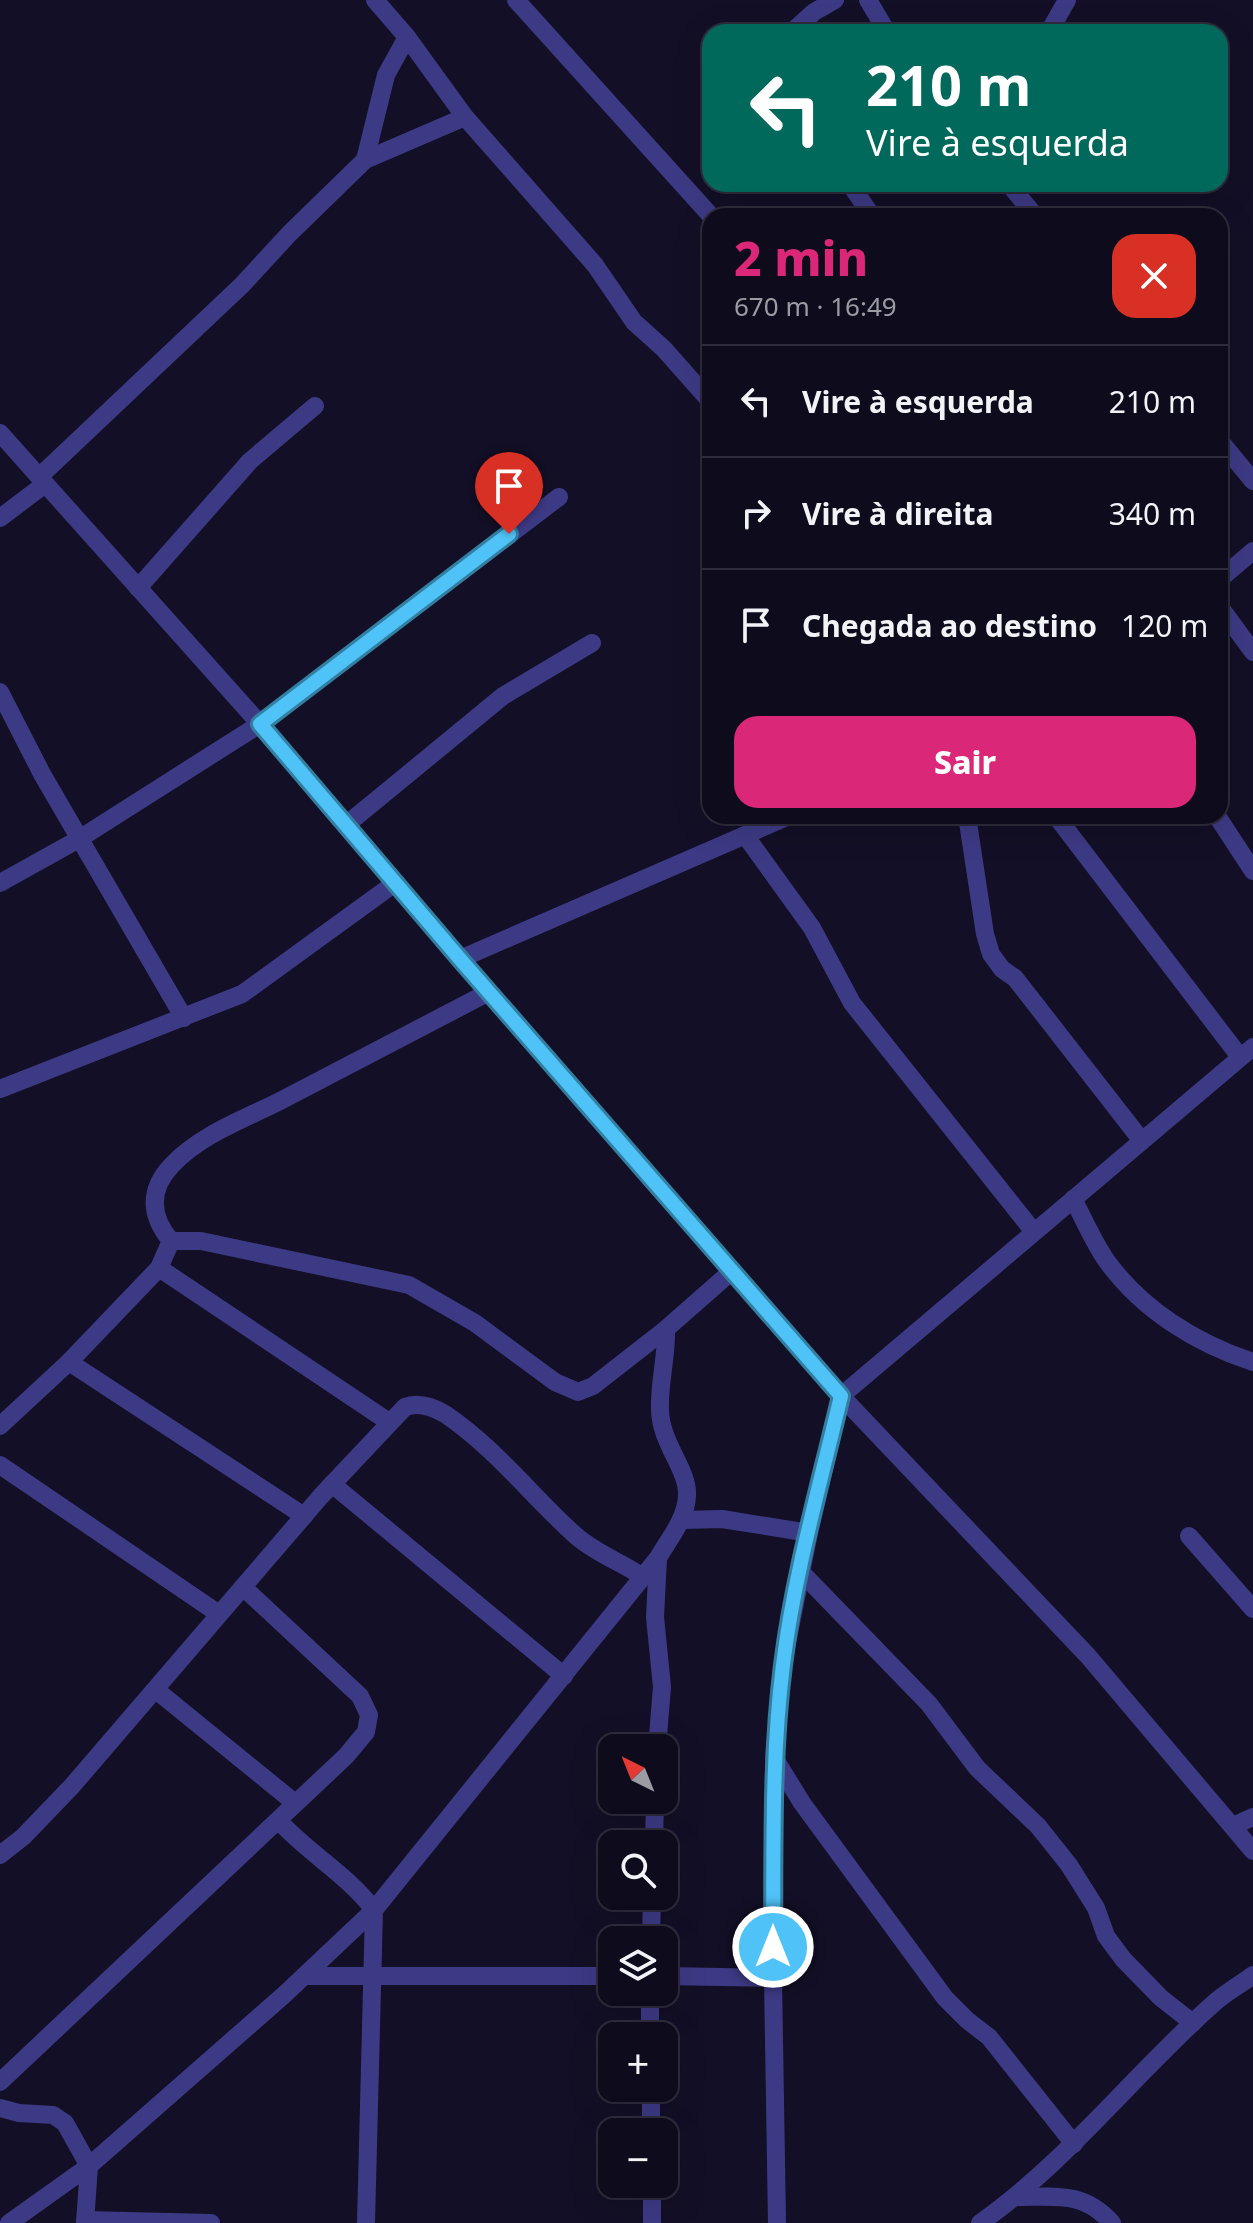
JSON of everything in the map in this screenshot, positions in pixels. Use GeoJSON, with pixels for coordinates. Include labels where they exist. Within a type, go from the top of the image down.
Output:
{"type":"FeatureCollection","features":[{"type":"Feature","properties":{"kind":"street"},"geometry":{"type":"LineString","coordinates":[[375,0],[407,37],[465,117],[595,265],[634,322],[664,349],[702,392]]}},
{"type":"Feature","properties":{"kind":"street"},"geometry":{"type":"LineString","coordinates":[[516,0],[704,208]]}},
{"type":"Feature","properties":{"kind":"street"},"geometry":{"type":"LineString","coordinates":[[801,24],[835,0]]}},
{"type":"Feature","properties":{"kind":"street"},"geometry":{"type":"LineString","coordinates":[[868,0],[882,24]]}},
{"type":"Feature","properties":{"kind":"street"},"geometry":{"type":"LineString","coordinates":[[1054,24],[1067,0]]}},
{"type":"Feature","properties":{"kind":"street"},"geometry":{"type":"LineString","coordinates":[[365,160],[386,75],[407,37]]}},
{"type":"Feature","properties":{"kind":"street"},"geometry":{"type":"LineString","coordinates":[[0,518],[242,285],[365,160],[465,117]]}},
{"type":"Feature","properties":{"kind":"street"},"geometry":{"type":"LineString","coordinates":[[1016,192],[1028,208]]}},
{"type":"Feature","properties":{"kind":"street"},"geometry":{"type":"LineString","coordinates":[[138,588],[250,461],[315,406]]}},
{"type":"Feature","properties":{"kind":"street"},"geometry":{"type":"LineString","coordinates":[[0,433],[260,724],[460,959],[841,1396],[1088,1656],[1253,1851]]}},
{"type":"Feature","properties":{"kind":"street"},"geometry":{"type":"LineString","coordinates":[[1228,451],[1253,481]]}},
{"type":"Feature","properties":{"kind":"street"},"geometry":{"type":"LineString","coordinates":[[0,883],[79,839],[260,724],[559,497]]}},
{"type":"Feature","properties":{"kind":"street"},"geometry":{"type":"LineString","coordinates":[[1228,572],[1253,551]]}},
{"type":"Feature","properties":{"kind":"street"},"geometry":{"type":"LineString","coordinates":[[1228,618],[1253,652]]}},
{"type":"Feature","properties":{"kind":"street"},"geometry":{"type":"LineString","coordinates":[[346,825],[503,696],[592,643]]}},
{"type":"Feature","properties":{"kind":"street"},"geometry":{"type":"LineString","coordinates":[[0,692],[42,774],[184,1018]]}},
{"type":"Feature","properties":{"kind":"street"},"geometry":{"type":"LineString","coordinates":[[460,959],[770,824]]}},
{"type":"Feature","properties":{"kind":"street"},"geometry":{"type":"LineString","coordinates":[[968,824],[985,934],[991,954],[1002,969],[1015,978],[1142,1141]]}},
{"type":"Feature","properties":{"kind":"street"},"geometry":{"type":"LineString","coordinates":[[777,2223],[773,1978],[774,1757],[783,1663],[800,1571],[841,1396],[1247,1052],[1062,824]]}},
{"type":"Feature","properties":{"kind":"street"},"geometry":{"type":"LineString","coordinates":[[1222,824],[1253,871]]}},
{"type":"Feature","properties":{"kind":"street"},"geometry":{"type":"LineString","coordinates":[[745,835],[812,928],[852,1003],[1034,1232]]}},
{"type":"Feature","properties":{"kind":"street"},"geometry":{"type":"LineString","coordinates":[[0,1089],[242,994],[395,883]]}},
{"type":"Feature","properties":{"kind":"street"},"geometry":{"type":"LineString","coordinates":[[489,992],[226,1126],[190,1150],[171,1166],[157,1187],[154,1206],[158,1227],[171,1241],[201,1241],[409,1285],[475,1323],[555,1382],[578,1392],[593,1386],[666,1329],[732,1271]]}},
{"type":"Feature","properties":{"kind":"street"},"geometry":{"type":"LineString","coordinates":[[1073,1199],[1105,1258],[1132,1292],[1169,1321],[1209,1345],[1253,1362]]}},
{"type":"Feature","properties":{"kind":"street"},"geometry":{"type":"LineString","coordinates":[[0,1426],[69,1362],[159,1268],[171,1241]]}},
{"type":"Feature","properties":{"kind":"street"},"geometry":{"type":"LineString","coordinates":[[159,1268],[389,1422]]}},
{"type":"Feature","properties":{"kind":"street"},"geometry":{"type":"LineString","coordinates":[[9,2223],[89,2166],[374,1910],[658,1558],[681,1520],[687,1499],[686,1483],[665,1439],[660,1410],[667,1356],[666,1329]]}},
{"type":"Feature","properties":{"kind":"street"},"geometry":{"type":"LineString","coordinates":[[69,1362],[304,1516]]}},
{"type":"Feature","properties":{"kind":"street"},"geometry":{"type":"LineString","coordinates":[[0,1855],[23,1837],[72,1786],[332,1484],[389,1422],[414,1403],[443,1413],[576,1535],[597,1551],[643,1577]]}},
{"type":"Feature","properties":{"kind":"street"},"geometry":{"type":"LineString","coordinates":[[0,1465],[219,1614]]}},
{"type":"Feature","properties":{"kind":"street"},"geometry":{"type":"LineString","coordinates":[[332,1484],[564,1676]]}},
{"type":"Feature","properties":{"kind":"street"},"geometry":{"type":"LineString","coordinates":[[681,1520],[722,1519],[809,1533]]}},
{"type":"Feature","properties":{"kind":"street"},"geometry":{"type":"LineString","coordinates":[[1189,1536],[1253,1609]]}},
{"type":"Feature","properties":{"kind":"street"},"geometry":{"type":"LineString","coordinates":[[658,1558],[655,1617],[662,1687],[658,1734]]}},
{"type":"Feature","properties":{"kind":"street"},"geometry":{"type":"LineString","coordinates":[[800,1571],[929,1704],[977,1768],[1038,1826],[1069,1865],[1096,1908],[1106,1936],[1123,1959],[1161,1998],[1193,2023]]}},
{"type":"Feature","properties":{"kind":"street"},"geometry":{"type":"LineString","coordinates":[[0,2082],[279,1821],[346,1756],[366,1732],[369,1715],[360,1696],[243,1587]]}},
{"type":"Feature","properties":{"kind":"street"},"geometry":{"type":"LineString","coordinates":[[156,1690],[295,1803]]}},
{"type":"Feature","properties":{"kind":"street"},"geometry":{"type":"LineString","coordinates":[[774,1757],[802,1803],[945,1998],[989,2037],[1074,2144]]}},
{"type":"Feature","properties":{"kind":"street"},"geometry":{"type":"LineString","coordinates":[[1233,1826],[1253,1817]]}},
{"type":"Feature","properties":{"kind":"street"},"geometry":{"type":"LineString","coordinates":[[279,1821],[365,1897],[374,1910],[366,2223]]}},
{"type":"Feature","properties":{"kind":"street"},"geometry":{"type":"LineString","coordinates":[[980,2223],[1017,2197],[1193,2023],[1253,1975]]}},
{"type":"Feature","properties":{"kind":"street"},"geometry":{"type":"LineString","coordinates":[[304,1976],[598,1976]]}},
{"type":"Feature","properties":{"kind":"street"},"geometry":{"type":"LineString","coordinates":[[678,1976],[773,1978]]}},
{"type":"Feature","properties":{"kind":"street"},"geometry":{"type":"LineString","coordinates":[[0,2108],[19,2113],[53,2115],[65,2123],[89,2166],[85,2221],[211,2223]]}},
{"type":"Feature","properties":{"kind":"street"},"geometry":{"type":"LineString","coordinates":[[1017,2197],[1073,2197],[1091,2203],[1112,2223]]}},
{"type":"Feature","properties":{"kind":"street"},"geometry":{"type":"LineString","coordinates":[[652,2198],[652,2223]]}},
{"type":"Feature","properties":{"kind":"route"},"geometry":{"type":"LineString","coordinates":[[509,534],[260,724],[460,959],[841,1396],[800,1571],[783,1663],[774,1757],[773,1947]]}}]}
